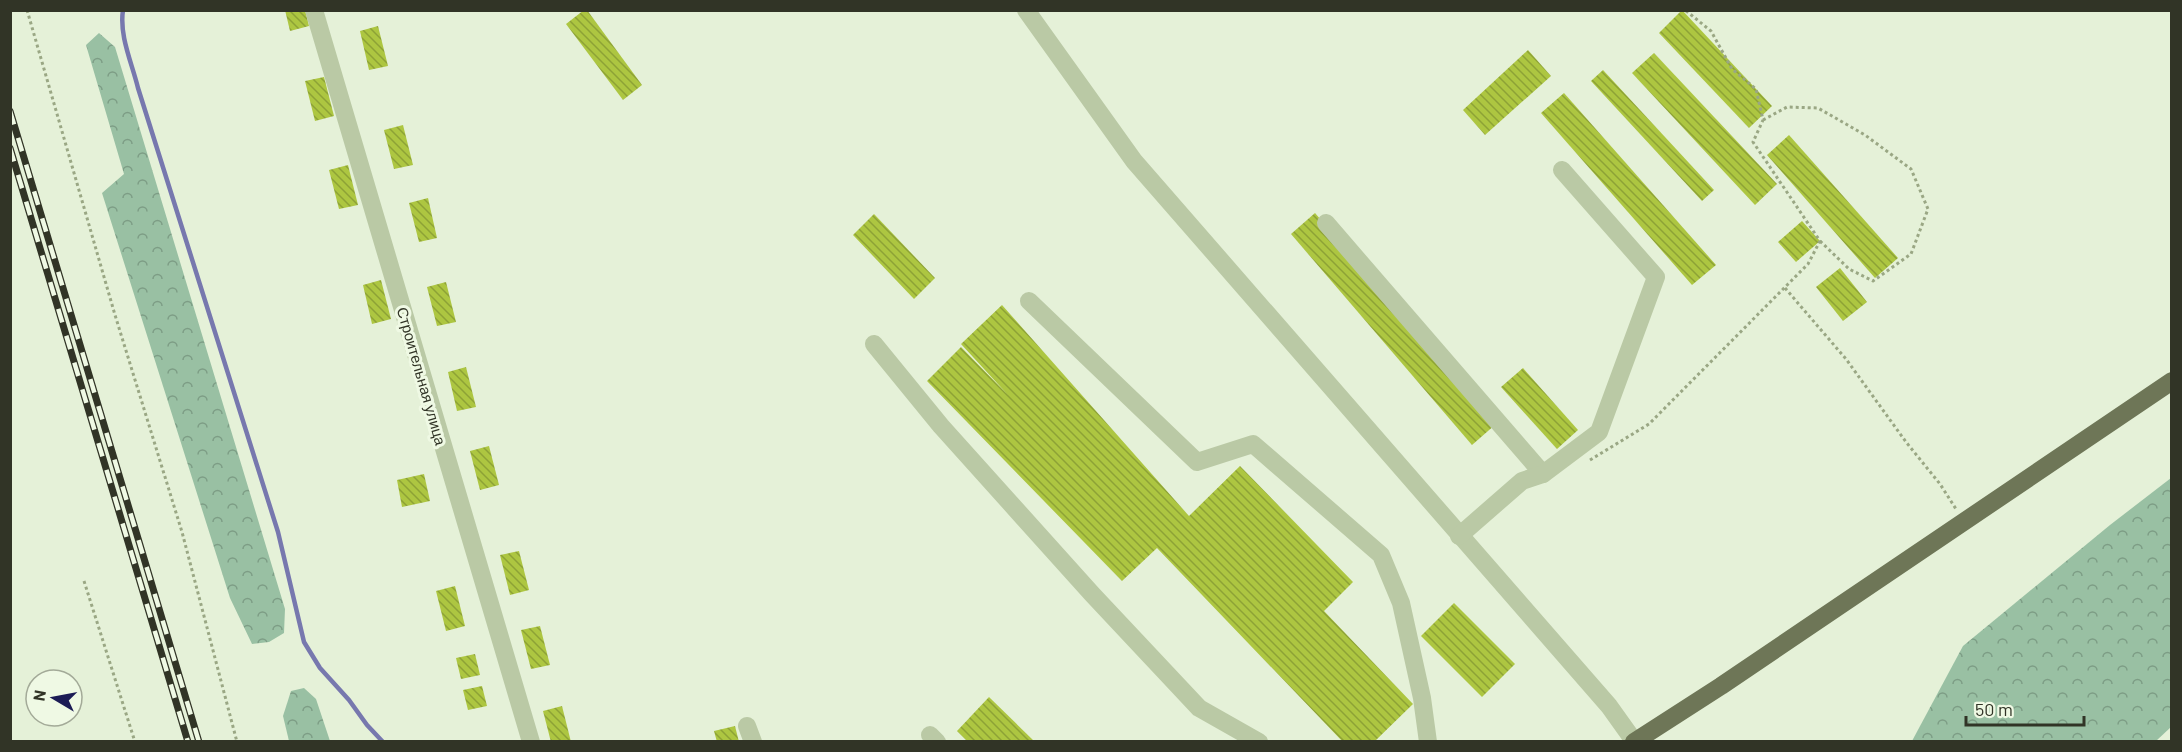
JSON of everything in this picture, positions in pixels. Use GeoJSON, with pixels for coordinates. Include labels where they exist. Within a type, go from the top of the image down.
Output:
{"type":"FeatureCollection","features":[{"type":"Feature","properties":{"kind":"main road"},"geometry":{"type":"LineString","coordinates":[[1634,741],[1721,686],[2172,381]]}},
{"type":"Feature","properties":{"kind":"street","name":"Строительная улица"},"geometry":{"type":"LineString","coordinates":[[314,10],[531,741]]}},
{"type":"Feature","properties":{"kind":"street"},"geometry":{"type":"LineString","coordinates":[[1026,10],[1134,162],[1609,706],[1634,741]]}},
{"type":"Feature","properties":{"kind":"street"},"geometry":{"type":"LineString","coordinates":[[1459,536],[1522,481],[1543,474],[1599,432],[1656,277],[1562,170]]}},
{"type":"Feature","properties":{"kind":"street"},"geometry":{"type":"LineString","coordinates":[[1326,223],[1543,474]]}},
{"type":"Feature","properties":{"kind":"street"},"geometry":{"type":"LineString","coordinates":[[1029,301],[1197,462],[1253,444],[1381,555],[1401,603],[1422,698],[1428,741]]}},
{"type":"Feature","properties":{"kind":"street"},"geometry":{"type":"LineString","coordinates":[[874,344],[941,426],[1092,594],[1199,708],[1259,741]]}},
{"type":"Feature","properties":{"kind":"path"},"geometry":{"type":"LineString","coordinates":[[27,10],[115,315],[182,532],[237,741]]}},
{"type":"Feature","properties":{"kind":"path"},"geometry":{"type":"LineString","coordinates":[[1685,10],[1710,30],[1732,69],[1756,89],[1762,120],[1753,142],[1820,242],[1849,269],[1873,281],[1911,254],[1928,209],[1911,169],[1865,135],[1818,108],[1787,107],[1762,120]]}},
{"type":"Feature","properties":{"kind":"path"},"geometry":{"type":"LineString","coordinates":[[1584,462],[1594,459],[1649,424],[1808,264],[1820,242]]}},
{"type":"Feature","properties":{"kind":"path"},"geometry":{"type":"LineString","coordinates":[[1785,288],[1846,359],[1906,442],[1940,483],[1963,521]]}},
{"type":"Feature","properties":{"kind":"path"},"geometry":{"type":"LineString","coordinates":[[84,581],[135,741]]}},
{"type":"Feature","properties":{"kind":"green space"},"geometry":{"type":"Polygon","coordinates":[[[99,33],[115,47],[285,609],[284,633],[269,642],[252,644],[230,598],[102,193],[124,174],[86,45],[99,33]]]}},
{"type":"Feature","properties":{"kind":"green space"},"geometry":{"type":"Polygon","coordinates":[[[2171,478],[2171,727],[2156,741],[1912,741],[1963,646],[2171,478]]]}},
{"type":"Feature","properties":{"kind":"green space"},"geometry":{"type":"Polygon","coordinates":[[[304,688],[316,699],[330,741],[289,741],[283,716],[291,691],[304,688]]]}},
{"type":"Feature","properties":{"kind":"building"},"geometry":{"type":"Polygon","coordinates":[[[285,10],[305,10],[309,26],[290,31],[285,10]]]}},
{"type":"Feature","properties":{"kind":"building"},"geometry":{"type":"Polygon","coordinates":[[[587,10],[642,85],[623,100],[566,24],[587,10]]]}},
{"type":"Feature","properties":{"kind":"building"},"geometry":{"type":"Polygon","coordinates":[[[1682,10],[1772,106],[1749,128],[1659,33],[1682,10]]]}},
{"type":"Feature","properties":{"kind":"building"},"geometry":{"type":"Polygon","coordinates":[[[378,26],[388,66],[369,70],[360,31],[378,26]]]}},
{"type":"Feature","properties":{"kind":"building"},"geometry":{"type":"Polygon","coordinates":[[[1528,50],[1551,76],[1485,135],[1463,110],[1528,50]]]}},
{"type":"Feature","properties":{"kind":"building"},"geometry":{"type":"Polygon","coordinates":[[[1654,53],[1777,184],[1755,205],[1632,73],[1654,53]]]}},
{"type":"Feature","properties":{"kind":"building"},"geometry":{"type":"Polygon","coordinates":[[[1603,70],[1714,190],[1702,201],[1591,81],[1603,70]]]}},
{"type":"Feature","properties":{"kind":"building"},"geometry":{"type":"Polygon","coordinates":[[[324,77],[334,116],[315,121],[305,81],[324,77]]]}},
{"type":"Feature","properties":{"kind":"building"},"geometry":{"type":"Polygon","coordinates":[[[1564,93],[1716,265],[1692,285],[1541,113],[1564,93]]]}},
{"type":"Feature","properties":{"kind":"building"},"geometry":{"type":"Polygon","coordinates":[[[403,125],[413,165],[394,169],[384,130],[403,125]]]}},
{"type":"Feature","properties":{"kind":"building"},"geometry":{"type":"Polygon","coordinates":[[[1789,135],[1898,258],[1875,278],[1767,155],[1789,135]]]}},
{"type":"Feature","properties":{"kind":"building"},"geometry":{"type":"Polygon","coordinates":[[[348,165],[358,205],[339,209],[329,170],[348,165]]]}},
{"type":"Feature","properties":{"kind":"building"},"geometry":{"type":"Polygon","coordinates":[[[428,198],[437,238],[419,242],[409,203],[428,198]]]}},
{"type":"Feature","properties":{"kind":"building"},"geometry":{"type":"Polygon","coordinates":[[[1315,213],[1496,424],[1472,445],[1291,234],[1315,213]]]}},
{"type":"Feature","properties":{"kind":"building"},"geometry":{"type":"Polygon","coordinates":[[[874,214],[935,278],[914,299],[853,235],[874,214]]]}},
{"type":"Feature","properties":{"kind":"building"},"geometry":{"type":"Polygon","coordinates":[[[1802,221],[1820,241],[1796,262],[1778,242],[1802,221]]]}},
{"type":"Feature","properties":{"kind":"building"},"geometry":{"type":"Polygon","coordinates":[[[1840,268],[1867,302],[1843,321],[1816,287],[1840,268]]]}},
{"type":"Feature","properties":{"kind":"building"},"geometry":{"type":"Polygon","coordinates":[[[381,280],[391,319],[372,324],[363,285],[381,280]]]}},
{"type":"Feature","properties":{"kind":"building"},"geometry":{"type":"Polygon","coordinates":[[[446,282],[456,322],[437,326],[427,287],[446,282]]]}},
{"type":"Feature","properties":{"kind":"building"},"geometry":{"type":"Polygon","coordinates":[[[1002,305],[1189,516],[1240,466],[1353,582],[1324,611],[1413,704],[1374,742],[1343,742],[1157,548],[1122,581],[927,381],[961,347],[1008,395],[961,344],[1002,305]]]}},
{"type":"Feature","properties":{"kind":"building"},"geometry":{"type":"Polygon","coordinates":[[[466,367],[476,407],[457,411],[448,372],[466,367]]]}},
{"type":"Feature","properties":{"kind":"building"},"geometry":{"type":"Polygon","coordinates":[[[1523,368],[1578,430],[1557,449],[1501,387],[1523,368]]]}},
{"type":"Feature","properties":{"kind":"building"},"geometry":{"type":"Polygon","coordinates":[[[489,446],[499,485],[480,490],[470,451],[489,446]]]}},
{"type":"Feature","properties":{"kind":"building"},"geometry":{"type":"Polygon","coordinates":[[[424,474],[430,501],[402,507],[397,480],[424,474]]]}},
{"type":"Feature","properties":{"kind":"building"},"geometry":{"type":"Polygon","coordinates":[[[519,551],[529,590],[510,595],[500,555],[519,551]]]}},
{"type":"Feature","properties":{"kind":"building"},"geometry":{"type":"Polygon","coordinates":[[[455,586],[465,626],[446,631],[436,591],[455,586]]]}},
{"type":"Feature","properties":{"kind":"building"},"geometry":{"type":"Polygon","coordinates":[[[1454,603],[1515,664],[1482,697],[1421,636],[1454,603]]]}},
{"type":"Feature","properties":{"kind":"building"},"geometry":{"type":"Polygon","coordinates":[[[540,626],[550,665],[531,669],[521,630],[540,626]]]}},
{"type":"Feature","properties":{"kind":"building"},"geometry":{"type":"Polygon","coordinates":[[[475,654],[480,675],[461,679],[456,658],[475,654]]]}},
{"type":"Feature","properties":{"kind":"building"},"geometry":{"type":"Polygon","coordinates":[[[482,686],[487,706],[468,710],[463,690],[482,686]]]}},
{"type":"Feature","properties":{"kind":"building"},"geometry":{"type":"Polygon","coordinates":[[[989,697],[1035,742],[968,742],[957,731],[989,697]]]}},
{"type":"Feature","properties":{"kind":"building"},"geometry":{"type":"Polygon","coordinates":[[[562,706],[571,742],[551,742],[543,711],[562,706]]]}},
{"type":"Feature","properties":{"kind":"building"},"geometry":{"type":"Polygon","coordinates":[[[735,726],[739,742],[717,742],[714,731],[735,726]]]}},
{"type":"Feature","properties":{"kind":"waterway"},"geometry":{"type":"LineString","coordinates":[[123,10],[123,30],[138,88],[278,532],[304,642],[320,668],[383,742]]}},
{"type":"Feature","properties":{"kind":"railway"},"geometry":{"type":"LineString","coordinates":[[10,111],[199,742]]}},
{"type":"Feature","properties":{"kind":"railway"},"geometry":{"type":"LineString","coordinates":[[10,148],[188,742]]}}]}
